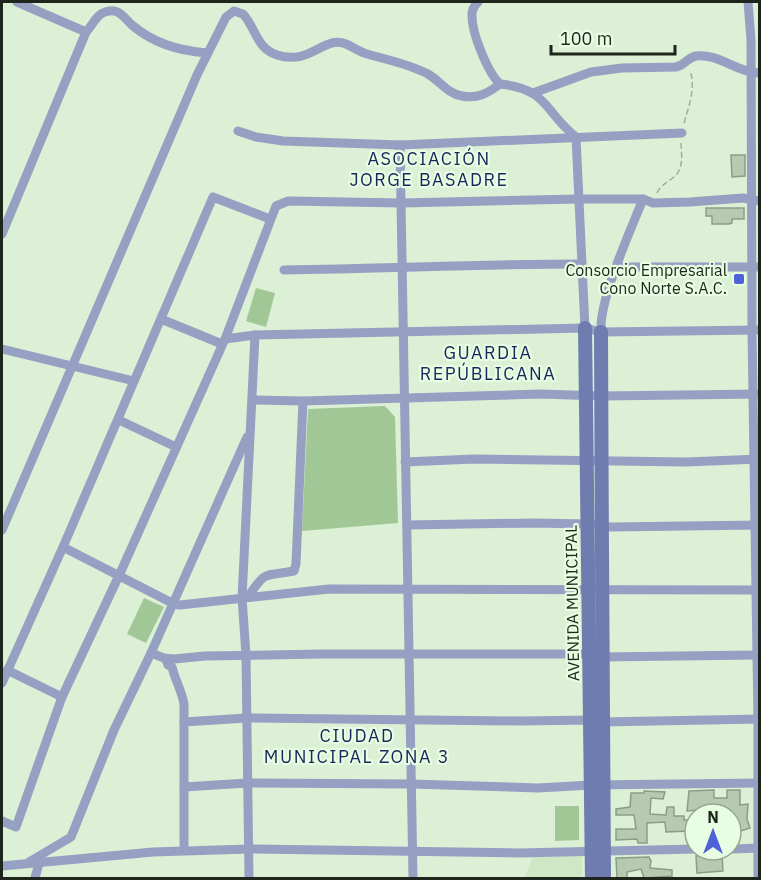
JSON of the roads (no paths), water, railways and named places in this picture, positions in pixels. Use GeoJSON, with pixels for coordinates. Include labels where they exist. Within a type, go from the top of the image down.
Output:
{"type":"FeatureCollection","features":[{"type":"Feature","properties":{"kind":"street"},"geometry":{"type":"LineString","coordinates":[[17,2],[86,32]]}},
{"type":"Feature","properties":{"kind":"street"},"geometry":{"type":"LineString","coordinates":[[478,2],[472,15],[476,34],[493,78],[500,84],[533,93],[544,101],[568,131],[576,137]]}},
{"type":"Feature","properties":{"kind":"street"},"geometry":{"type":"LineString","coordinates":[[748,2],[755,40],[758,879]]}},
{"type":"Feature","properties":{"kind":"street"},"geometry":{"type":"LineString","coordinates":[[2,234],[86,32],[101,14],[113,10],[126,17],[132,25],[152,39],[170,47],[207,53]]}},
{"type":"Feature","properties":{"kind":"street"},"geometry":{"type":"LineString","coordinates":[[2,530],[155,168],[207,53],[226,17],[234,11],[243,14],[262,46],[278,55],[301,57],[315,52],[328,43],[337,42],[422,71],[431,75],[444,88],[462,96],[482,96],[500,84]]}},
{"type":"Feature","properties":{"kind":"street"},"geometry":{"type":"LineString","coordinates":[[533,93],[591,72],[622,68],[676,67],[698,56],[713,58],[755,73]]}},
{"type":"Feature","properties":{"kind":"street"},"geometry":{"type":"LineString","coordinates":[[238,131],[256,137],[283,141],[400,145],[682,133]]}},
{"type":"Feature","properties":{"kind":"street"},"geometry":{"type":"LineString","coordinates":[[576,137],[585,328]]}},
{"type":"Feature","properties":{"kind":"street"},"geometry":{"type":"LineString","coordinates":[[400,145],[413,879]]}},
{"type":"Feature","properties":{"kind":"street"},"geometry":{"type":"LineString","coordinates":[[2,683],[213,197],[270,219]]}},
{"type":"Feature","properties":{"kind":"street"},"geometry":{"type":"LineString","coordinates":[[2,821],[16,827],[62,697],[224,341],[276,206],[288,201],[402,203],[643,199],[653,202],[690,202],[743,198],[756,201]]}},
{"type":"Feature","properties":{"kind":"street"},"geometry":{"type":"LineString","coordinates":[[601,332],[600,319],[643,199]]}},
{"type":"Feature","properties":{"kind":"street"},"geometry":{"type":"LineString","coordinates":[[284,270],[474,264],[581,264]]}},
{"type":"Feature","properties":{"kind":"street"},"geometry":{"type":"LineString","coordinates":[[617,267],[756,267]]}},
{"type":"Feature","properties":{"kind":"street"},"geometry":{"type":"LineString","coordinates":[[160,320],[224,341],[255,335],[585,328],[601,332],[756,330]]}},
{"type":"Feature","properties":{"kind":"street","name":"AVENIDA MUNICIPAL"},"geometry":{"type":"LineString","coordinates":[[585,328],[588,524],[596,590]]}},
{"type":"Feature","properties":{"kind":"street","name":"AVENIDA MUNICIPAL"},"geometry":{"type":"LineString","coordinates":[[601,332],[603,527],[596,590],[595,656],[598,850],[604,879]]}},
{"type":"Feature","properties":{"kind":"street"},"geometry":{"type":"LineString","coordinates":[[249,879],[245,598],[255,335]]}},
{"type":"Feature","properties":{"kind":"street"},"geometry":{"type":"LineString","coordinates":[[2,349],[134,381]]}},
{"type":"Feature","properties":{"kind":"street"},"geometry":{"type":"LineString","coordinates":[[253,400],[405,399],[540,394],[602,396],[757,394]]}},
{"type":"Feature","properties":{"kind":"street"},"geometry":{"type":"LineString","coordinates":[[245,598],[264,576],[271,573],[294,571],[303,401]]}},
{"type":"Feature","properties":{"kind":"street"},"geometry":{"type":"LineString","coordinates":[[118,420],[176,447]]}},
{"type":"Feature","properties":{"kind":"street"},"geometry":{"type":"LineString","coordinates":[[26,864],[71,837],[114,730],[152,653],[250,429]]}},
{"type":"Feature","properties":{"kind":"street"},"geometry":{"type":"LineString","coordinates":[[405,462],[485,459],[686,462],[757,459]]}},
{"type":"Feature","properties":{"kind":"street"},"geometry":{"type":"LineString","coordinates":[[408,525],[532,523],[588,524],[603,527],[757,525]]}},
{"type":"Feature","properties":{"kind":"street"},"geometry":{"type":"LineString","coordinates":[[63,547],[118,577],[180,605],[329,589],[757,590]]}},
{"type":"Feature","properties":{"kind":"street"},"geometry":{"type":"LineString","coordinates":[[152,653],[166,658],[410,653],[595,656],[756,654]]}},
{"type":"Feature","properties":{"kind":"street"},"geometry":{"type":"LineString","coordinates":[[166,658],[181,690],[184,722],[184,850]]}},
{"type":"Feature","properties":{"kind":"street"},"geometry":{"type":"LineString","coordinates":[[7,670],[62,697]]}},
{"type":"Feature","properties":{"kind":"street"},"geometry":{"type":"LineString","coordinates":[[184,722],[246,718],[596,721],[759,719]]}},
{"type":"Feature","properties":{"kind":"street"},"geometry":{"type":"LineString","coordinates":[[184,787],[247,783],[411,784],[538,788],[758,783]]}},
{"type":"Feature","properties":{"kind":"street"},"geometry":{"type":"LineString","coordinates":[[743,849],[759,848]]}},
{"type":"Feature","properties":{"kind":"street"},"geometry":{"type":"LineString","coordinates":[[2,866],[184,850],[413,850],[519,853],[683,849]]}},
{"type":"Feature","properties":{"kind":"street","name":"AVENIDA MUNICIPAL"},"geometry":{"type":"LineString","coordinates":[[592,879],[598,850]]}},
{"type":"Feature","properties":{"kind":"street"},"geometry":{"type":"LineString","coordinates":[[35,879],[39,863]]}},
{"type":"Feature","properties":{"kind":"place","name":"Consorcio Empresarial Cono Norte S.A.C."},"geometry":{"type":"Point","coordinates":[739,279]}},
{"type":"Feature","properties":{"kind":"district","name":"ASOCIACIÓN JORGE BASADRE"},"geometry":{"type":"Point","coordinates":[429,169]}},
{"type":"Feature","properties":{"kind":"district","name":"GUARDIA REPÚBLICANA"},"geometry":{"type":"Point","coordinates":[488,364]}},
{"type":"Feature","properties":{"kind":"district","name":"CIUDAD MUNICIPAL ZONA 3"},"geometry":{"type":"Point","coordinates":[357,746]}}]}
